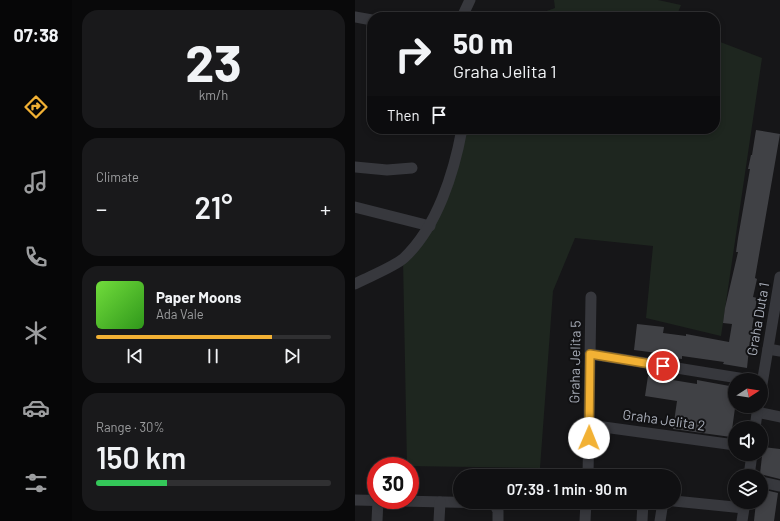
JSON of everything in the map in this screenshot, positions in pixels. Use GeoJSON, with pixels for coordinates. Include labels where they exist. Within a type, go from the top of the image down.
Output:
{"type":"FeatureCollection","features":[{"type":"Feature","properties":{"kind":"street"},"geometry":{"type":"LineString","coordinates":[[464,12],[470,0]]}},
{"type":"Feature","properties":{"kind":"street"},"geometry":{"type":"LineString","coordinates":[[355,17],[367,19]]}},
{"type":"Feature","properties":{"kind":"street"},"geometry":{"type":"LineString","coordinates":[[355,284],[403,259],[430,226],[447,189],[461,134]]}},
{"type":"Feature","properties":{"kind":"street"},"geometry":{"type":"LineString","coordinates":[[355,167],[387,170],[412,168]]}},
{"type":"Feature","properties":{"kind":"street"},"geometry":{"type":"LineString","coordinates":[[355,207],[430,226]]}},
{"type":"Feature","properties":{"kind":"street","name":"Graha Duta 1"},"geometry":{"type":"LineString","coordinates":[[763,373],[779,284]]}},
{"type":"Feature","properties":{"kind":"street","name":"Graha Jelita 5"},"geometry":{"type":"LineString","coordinates":[[588,469],[591,297]]}},
{"type":"Feature","properties":{"kind":"street"},"geometry":{"type":"LineString","coordinates":[[768,349],[780,351]]}},
{"type":"Feature","properties":{"kind":"street"},"geometry":{"type":"LineString","coordinates":[[590,354],[728,376]]}},
{"type":"Feature","properties":{"kind":"street"},"geometry":{"type":"LineString","coordinates":[[768,413],[780,417]]}},
{"type":"Feature","properties":{"kind":"street","name":"Graha Jelita 2"},"geometry":{"type":"LineString","coordinates":[[589,425],[728,444]]}},
{"type":"Feature","properties":{"kind":"street"},"geometry":{"type":"LineString","coordinates":[[768,483],[780,486]]}},
{"type":"Feature","properties":{"kind":"street"},"geometry":{"type":"LineString","coordinates":[[355,500],[367,500]]}},
{"type":"Feature","properties":{"kind":"street"},"geometry":{"type":"LineString","coordinates":[[419,501],[491,503],[495,505],[498,510],[498,521]]}},
{"type":"Feature","properties":{"kind":"street"},"geometry":{"type":"LineString","coordinates":[[681,501],[728,504]]}},
{"type":"Feature","properties":{"kind":"street"},"geometry":{"type":"LineString","coordinates":[[439,521],[440,502]]}},
{"type":"Feature","properties":{"kind":"street"},"geometry":{"type":"LineString","coordinates":[[377,521],[378,509]]}},
{"type":"Feature","properties":{"kind":"street"},"geometry":{"type":"LineString","coordinates":[[585,521],[586,509]]}},
{"type":"Feature","properties":{"kind":"street"},"geometry":{"type":"LineString","coordinates":[[641,521],[642,509]]}},
{"type":"Feature","properties":{"kind":"street"},"geometry":{"type":"LineString","coordinates":[[660,521],[662,509]]}},
{"type":"Feature","properties":{"kind":"street"},"geometry":{"type":"LineString","coordinates":[[742,521],[744,509]]}},
{"type":"Feature","properties":{"kind":"shaded area"},"geometry":{"type":"Polygon","coordinates":[[[554,0],[658,0],[681,5],[678,12],[544,12],[555,8],[554,0]]]}},
{"type":"Feature","properties":{"kind":"shaded area"},"geometry":{"type":"Polygon","coordinates":[[[720,42],[762,58],[721,336],[646,318],[653,246],[575,238],[553,291],[540,468],[419,466],[419,457],[407,457],[403,259],[430,226],[460,134],[720,134],[720,42]]]}},
{"type":"Feature","properties":{"kind":"building"},"geometry":{"type":"Polygon","coordinates":[[[756,130],[780,134],[755,278],[757,279],[753,297],[757,298],[752,328],[755,329],[752,349],[749,349],[747,368],[723,364],[724,362],[682,356],[682,359],[665,357],[665,354],[634,350],[637,324],[664,327],[663,333],[686,336],[686,334],[729,342],[732,324],[723,323],[738,252],[736,252],[738,238],[750,169],[748,169],[756,130]]]}},
{"type":"Feature","properties":{"kind":"building"},"geometry":{"type":"Polygon","coordinates":[[[648,376],[697,384],[697,380],[728,386],[728,413],[734,413],[733,421],[728,421],[728,437],[673,429],[677,401],[645,396],[648,376]]]}},
{"type":"Feature","properties":{"kind":"building"},"geometry":{"type":"Polygon","coordinates":[[[768,448],[780,449],[780,479],[768,476],[768,469],[761,469],[761,461],[768,461],[768,448]]]}},
{"type":"Feature","properties":{"kind":"building"},"geometry":{"type":"Polygon","coordinates":[[[768,491],[778,493],[774,521],[754,521],[755,509],[768,509],[768,491]]]}},
{"type":"Feature","properties":{"kind":"route"},"geometry":{"type":"LineString","coordinates":[[589,438],[590,354],[663,366]]}}]}
